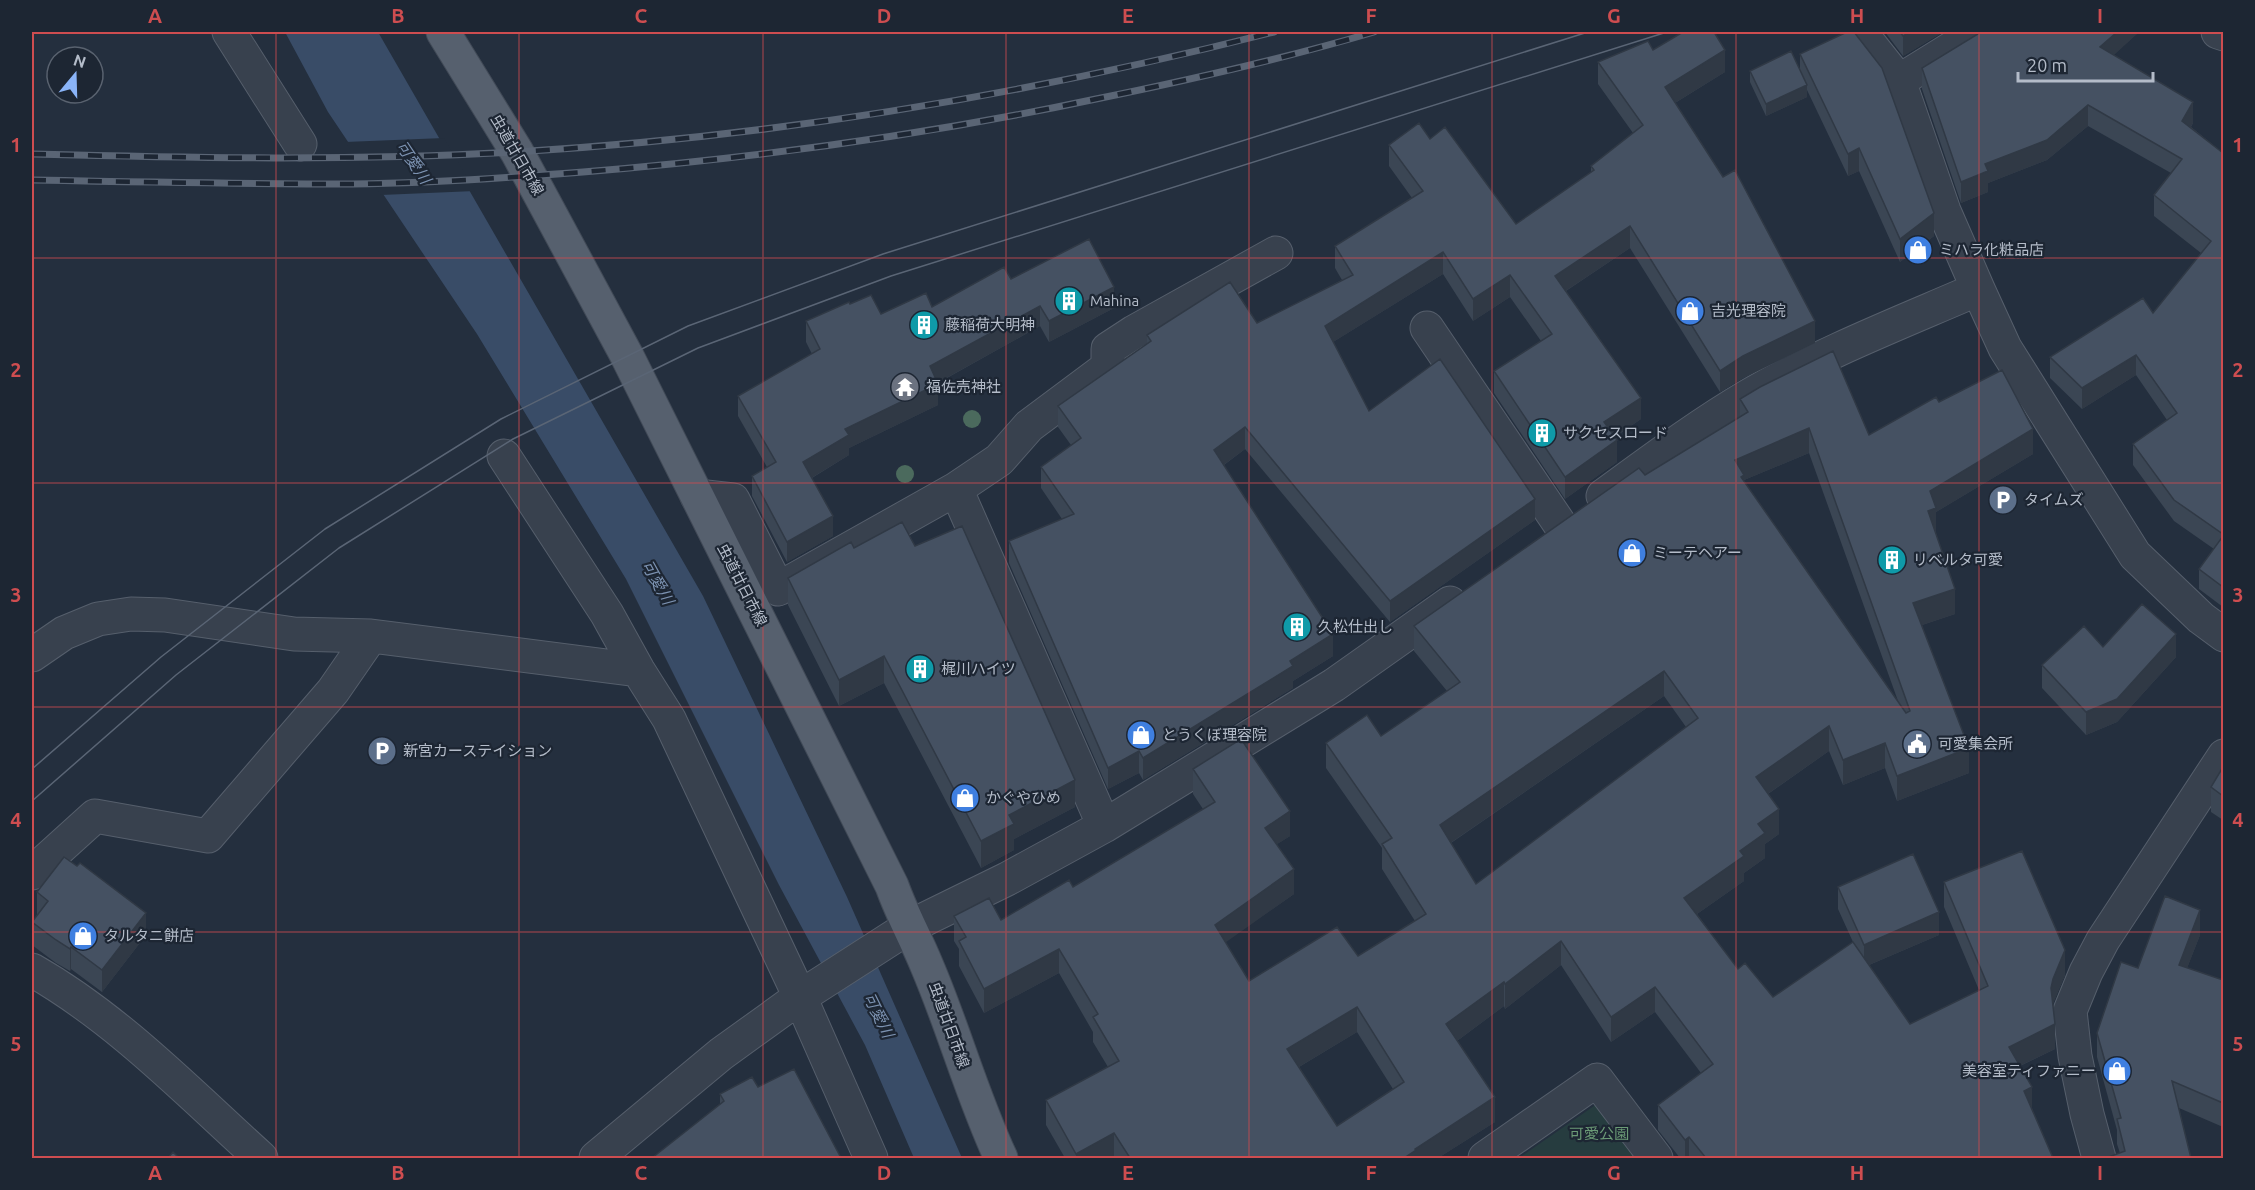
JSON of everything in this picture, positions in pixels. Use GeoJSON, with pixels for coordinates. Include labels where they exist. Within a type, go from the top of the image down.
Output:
{"type":"FeatureCollection","features":[{"type":"Feature","properties":{"kind":"main road","name":"虫道廿日市線"},"geometry":{"type":"LineString","coordinates":[[443,32],[517,152],[633,367],[892,886],[898,935],[927,965],[988,1131],[1001,1158]]}},
{"type":"Feature","properties":{"kind":"street"},"geometry":{"type":"LineString","coordinates":[[229,32],[300,144]]}},
{"type":"Feature","properties":{"kind":"street"},"geometry":{"type":"LineString","coordinates":[[1860,32],[1899,81],[1944,211],[2005,348],[2135,555],[2201,618],[2223,635]]}},
{"type":"Feature","properties":{"kind":"street"},"geometry":{"type":"LineString","coordinates":[[1899,81],[1978,32]]}},
{"type":"Feature","properties":{"kind":"street"},"geometry":{"type":"LineString","coordinates":[[2218,32],[2223,34]]}},
{"type":"Feature","properties":{"kind":"street"},"geometry":{"type":"LineString","coordinates":[[697,496],[733,500],[778,589],[957,489],[999,460],[1029,426],[1108,367],[1108,349],[1134,332],[1276,253]]}},
{"type":"Feature","properties":{"kind":"street"},"geometry":{"type":"LineString","coordinates":[[1532,545],[1685,437],[1751,395],[1874,334],[1978,289]]}},
{"type":"Feature","properties":{"kind":"street"},"geometry":{"type":"LineString","coordinates":[[1427,328],[1561,526]]}},
{"type":"Feature","properties":{"kind":"street"},"geometry":{"type":"LineString","coordinates":[[504,456],[607,614],[669,719],[806,993],[872,1158]]}},
{"type":"Feature","properties":{"kind":"street"},"geometry":{"type":"LineString","coordinates":[[957,489],[1104,826]]}},
{"type":"Feature","properties":{"kind":"street"},"geometry":{"type":"LineString","coordinates":[[596,1158],[774,1013],[898,935],[1104,826],[1334,685],[1476,585]]}},
{"type":"Feature","properties":{"kind":"street"},"geometry":{"type":"LineString","coordinates":[[32,655],[64,633],[98,619],[131,614],[165,615],[294,634],[371,636],[638,670]]}},
{"type":"Feature","properties":{"kind":"street"},"geometry":{"type":"LineString","coordinates":[[32,873],[95,816],[208,836],[333,691],[371,636]]}},
{"type":"Feature","properties":{"kind":"street"},"geometry":{"type":"LineString","coordinates":[[2099,1158],[2086,1114],[2075,1056],[2070,1011],[2086,972],[2103,940],[2223,756]]}},
{"type":"Feature","properties":{"kind":"street"},"geometry":{"type":"LineString","coordinates":[[32,970],[68,991],[134,1042],[261,1158]]}},
{"type":"Feature","properties":{"kind":"street"},"geometry":{"type":"LineString","coordinates":[[1485,1158],[1597,1080],[1656,1158]]}},
{"type":"Feature","properties":{"kind":"green space","name":"可愛公園"},"geometry":{"type":"Polygon","coordinates":[[[1604,1099],[1648,1158],[1519,1158],[1604,1099]]]}},
{"type":"Feature","properties":{"kind":"water","name":"可愛川"},"geometry":{"type":"Polygon","coordinates":[[[285,32],[378,32],[703,596],[847,897],[962,1158],[914,1158],[865,1045],[779,885],[626,579],[477,334],[328,112],[285,32]]]}},
{"type":"Feature","properties":{"kind":"pier"},"geometry":{"type":"Polygon","coordinates":[[[444,138],[475,191],[381,195],[345,142],[444,138]]]}},
{"type":"Feature","properties":{"kind":"building"},"geometry":{"type":"Polygon","coordinates":[[[1683,32],[1714,32],[1725,50],[1665,87],[1723,177],[1735,170],[1815,321],[1743,356],[1720,371],[1630,226],[1555,276],[1641,398],[1604,422],[1617,440],[1565,477],[1494,371],[1552,334],[1510,275],[1473,299],[1443,252],[1325,326],[1369,411],[1440,359],[1535,499],[1390,601],[1245,427],[1214,450],[1333,634],[1290,661],[1293,666],[1143,758],[1139,751],[1108,768],[1009,541],[1074,514],[1041,467],[1081,438],[1058,406],[1151,341],[1147,335],[1230,282],[1257,323],[1353,275],[1335,246],[1423,191],[1389,145],[1419,123],[1430,139],[1445,127],[1516,224],[1594,170],[1591,166],[1643,125],[1598,62],[1648,41],[1653,50],[1683,32]]]}},
{"type":"Feature","properties":{"kind":"building"},"geometry":{"type":"Polygon","coordinates":[[[1847,32],[1854,32],[1882,68],[1934,213],[1900,239],[1859,148],[1848,154],[1800,54],[1847,32]]]}},
{"type":"Feature","properties":{"kind":"building"},"geometry":{"type":"Polygon","coordinates":[[[1981,32],[2117,32],[2100,47],[2193,102],[2182,121],[2223,153],[2223,534],[2174,500],[2133,444],[2177,413],[2136,355],[2082,388],[2050,357],[2143,298],[2153,313],[2211,241],[2154,195],[2182,159],[2088,105],[2047,140],[1985,164],[1988,171],[1961,182],[1922,68],[1981,32]]]}},
{"type":"Feature","properties":{"kind":"building"},"geometry":{"type":"Polygon","coordinates":[[[1791,51],[1807,85],[1766,104],[1750,71],[1791,51]]]}},
{"type":"Feature","properties":{"kind":"building"},"geometry":{"type":"Polygon","coordinates":[[[1089,239],[1114,287],[1049,321],[1040,306],[930,366],[938,384],[845,429],[849,435],[803,462],[833,516],[787,542],[752,476],[776,462],[738,396],[820,349],[806,321],[871,295],[881,314],[926,293],[932,307],[1004,267],[1011,279],[1089,239]]]}},
{"type":"Feature","properties":{"kind":"building"},"geometry":{"type":"Polygon","coordinates":[[[1833,351],[1869,435],[1936,397],[1939,402],[2002,370],[2033,429],[1930,491],[1936,508],[1928,511],[1955,589],[1913,603],[1969,748],[1897,776],[1885,743],[1843,760],[1829,726],[1756,777],[1779,809],[1758,824],[1765,833],[1740,851],[1744,856],[1684,898],[1738,969],[1745,963],[1773,997],[1853,942],[1910,1024],[1988,986],[1944,882],[2022,851],[2065,950],[2051,988],[2055,1024],[2009,1047],[2032,1087],[2024,1091],[2053,1158],[1706,1158],[1689,1137],[1685,1140],[1658,1105],[1713,1064],[1655,987],[1611,1017],[1561,941],[1505,984],[1504,982],[1446,1024],[1495,1097],[1404,1158],[1130,1158],[1114,1133],[1076,1154],[1046,1100],[1119,1061],[1093,1017],[1098,1014],[1059,949],[984,989],[959,941],[966,937],[954,916],[989,898],[1001,920],[1069,880],[1073,887],[1215,802],[1193,769],[1241,739],[1290,811],[1265,828],[1294,869],[1215,925],[1249,981],[1337,927],[1358,956],[1426,914],[1382,844],[1392,838],[1326,743],[1367,715],[1381,736],[1460,682],[1414,626],[1639,468],[1645,475],[1748,412],[1740,399],[1833,351]],[[1809,428],[1735,460],[1744,475],[1741,477],[1906,713],[1910,711],[1809,428]],[[1664,671],[1440,825],[1476,884],[1698,718],[1664,671]],[[1357,1007],[1287,1049],[1337,1126],[1404,1082],[1357,1007]]]}},
{"type":"Feature","properties":{"kind":"building"},"geometry":{"type":"Polygon","coordinates":[[[902,522],[915,546],[962,526],[1075,780],[1009,815],[1014,824],[981,841],[884,656],[839,680],[788,578],[851,542],[854,548],[902,522]]]}},
{"type":"Feature","properties":{"kind":"building"},"geometry":{"type":"Polygon","coordinates":[[[2223,536],[2223,587],[2199,569],[2223,536]]]}},
{"type":"Feature","properties":{"kind":"building"},"geometry":{"type":"Polygon","coordinates":[[[2142,604],[2176,634],[2117,699],[2086,712],[2042,665],[2084,626],[2103,647],[2142,604]]]}},
{"type":"Feature","properties":{"kind":"building"},"geometry":{"type":"Polygon","coordinates":[[[2223,767],[2223,796],[2211,787],[2223,767]]]}},
{"type":"Feature","properties":{"kind":"building"},"geometry":{"type":"Polygon","coordinates":[[[1913,854],[1939,912],[1864,945],[1838,887],[1913,854]]]}},
{"type":"Feature","properties":{"kind":"building"},"geometry":{"type":"Polygon","coordinates":[[[64,857],[77,866],[80,863],[146,913],[102,970],[32,922],[48,901],[37,892],[64,857]]]}},
{"type":"Feature","properties":{"kind":"building"},"geometry":{"type":"Polygon","coordinates":[[[2165,896],[2200,910],[2179,965],[2223,980],[2223,1103],[2172,1081],[2191,1158],[2106,1158],[2125,1151],[2117,1119],[2121,1118],[2097,1033],[2121,962],[2138,968],[2165,896]]]}},
{"type":"Feature","properties":{"kind":"building"},"geometry":{"type":"Polygon","coordinates":[[[794,1069],[841,1158],[652,1158],[724,1101],[720,1094],[752,1077],[758,1087],[794,1069]]]}},
{"type":"Feature","properties":{"kind":"building"},"geometry":{"type":"Polygon","coordinates":[[[173,1152],[179,1158],[168,1158],[173,1152]]]}},
{"type":"Feature","properties":{"kind":"tram line"},"geometry":{"type":"LineString","coordinates":[[32,769],[161,657],[325,529],[501,419],[688,326],[883,254],[1588,32]]}},
{"type":"Feature","properties":{"kind":"tram line"},"geometry":{"type":"LineString","coordinates":[[32,801],[176,675],[339,548],[513,439],[698,348],[891,276],[1667,32]]}},
{"type":"Feature","properties":{"kind":"railway"},"geometry":{"type":"LineString","coordinates":[[32,154],[395,157],[516,152],[708,136],[803,124],[993,94],[1181,55],[1274,32]]}},
{"type":"Feature","properties":{"kind":"railway"},"geometry":{"type":"LineString","coordinates":[[32,180],[352,184],[525,176],[712,160],[841,144],[1032,112],[1236,68],[1374,32]]}},
{"type":"Feature","properties":{"kind":"place","name":"ミハラ化粧品店"},"geometry":{"type":"Point","coordinates":[1918,250]}},
{"type":"Feature","properties":{"kind":"place","name":"Mahina"},"geometry":{"type":"Point","coordinates":[1069,301]}},
{"type":"Feature","properties":{"kind":"place","name":"吉光理容院"},"geometry":{"type":"Point","coordinates":[1690,311]}},
{"type":"Feature","properties":{"kind":"place","name":"藤稲荷大明神"},"geometry":{"type":"Point","coordinates":[924,325]}},
{"type":"Feature","properties":{"kind":"place","name":"福佐売神社"},"geometry":{"type":"Point","coordinates":[905,387]}},
{"type":"Feature","properties":{"kind":"place","name":"サクセスロード"},"geometry":{"type":"Point","coordinates":[1542,433]}},
{"type":"Feature","properties":{"kind":"place","name":"タイムズ"},"geometry":{"type":"Point","coordinates":[2003,500]}},
{"type":"Feature","properties":{"kind":"place","name":"ミーテヘアー"},"geometry":{"type":"Point","coordinates":[1632,553]}},
{"type":"Feature","properties":{"kind":"place","name":"リベルタ可愛"},"geometry":{"type":"Point","coordinates":[1892,560]}},
{"type":"Feature","properties":{"kind":"place","name":"久松仕出し"},"geometry":{"type":"Point","coordinates":[1297,627]}},
{"type":"Feature","properties":{"kind":"place","name":"梶川ハイツ"},"geometry":{"type":"Point","coordinates":[920,669]}},
{"type":"Feature","properties":{"kind":"place","name":"とうくぼ理容院"},"geometry":{"type":"Point","coordinates":[1141,735]}},
{"type":"Feature","properties":{"kind":"place","name":"可愛集会所"},"geometry":{"type":"Point","coordinates":[1917,744]}},
{"type":"Feature","properties":{"kind":"place","name":"新宮カーステイション"},"geometry":{"type":"Point","coordinates":[382,751]}},
{"type":"Feature","properties":{"kind":"place","name":"かぐやひめ"},"geometry":{"type":"Point","coordinates":[965,798]}},
{"type":"Feature","properties":{"kind":"place","name":"タルタニ餅店"},"geometry":{"type":"Point","coordinates":[83,936]}},
{"type":"Feature","properties":{"kind":"place","name":"美容室ティファニー"},"geometry":{"type":"Point","coordinates":[2117,1071]}}]}
